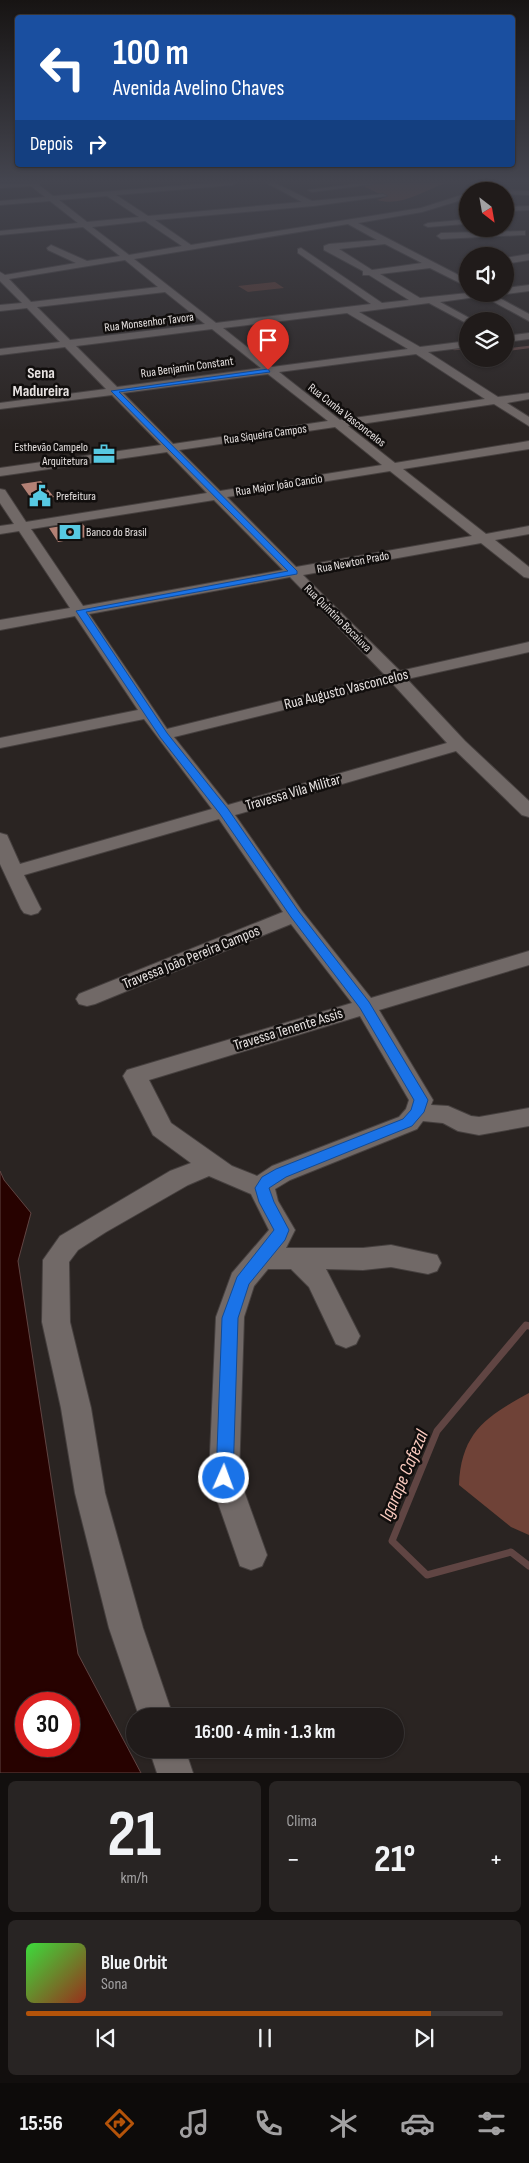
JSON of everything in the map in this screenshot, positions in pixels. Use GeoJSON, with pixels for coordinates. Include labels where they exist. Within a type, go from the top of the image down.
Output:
{"type":"FeatureCollection","features":[{"type":"Feature","properties":{"kind":"street"},"geometry":{"type":"LineString","coordinates":[[1,277],[74,266]]}},
{"type":"Feature","properties":{"kind":"street","name":"Rua Cunha Vasconcelos"},"geometry":{"type":"LineString","coordinates":[[135,266],[529,574]]}},
{"type":"Feature","properties":{"kind":"street"},"geometry":{"type":"LineString","coordinates":[[323,266],[359,293],[380,306]]}},
{"type":"Feature","properties":{"kind":"street"},"geometry":{"type":"LineString","coordinates":[[360,266],[418,302]]}},
{"type":"Feature","properties":{"kind":"street"},"geometry":{"type":"LineString","coordinates":[[339,276],[425,266]]}},
{"type":"Feature","properties":{"kind":"street"},"geometry":{"type":"LineString","coordinates":[[433,266],[459,279]]}},
{"type":"Feature","properties":{"kind":"street"},"geometry":{"type":"LineString","coordinates":[[446,272],[459,270]]}},
{"type":"Feature","properties":{"kind":"street","name":"Rua Quintino Bocaiuva"},"geometry":{"type":"LineString","coordinates":[[1,277],[396,677],[459,745],[529,811]]}},
{"type":"Feature","properties":{"kind":"street"},"geometry":{"type":"LineString","coordinates":[[514,290],[529,288]]}},
{"type":"Feature","properties":{"kind":"street"},"geometry":{"type":"LineString","coordinates":[[0,308],[164,289]]}},
{"type":"Feature","properties":{"kind":"street","name":"Rua Monsenhor Tavora"},"geometry":{"type":"LineString","coordinates":[[0,352],[459,297]]}},
{"type":"Feature","properties":{"kind":"street"},"geometry":{"type":"LineString","coordinates":[[430,300],[459,316]]}},
{"type":"Feature","properties":{"kind":"street"},"geometry":{"type":"LineString","coordinates":[[500,302],[529,318]]}},
{"type":"Feature","properties":{"kind":"street"},"geometry":{"type":"LineString","coordinates":[[349,310],[419,351],[529,422]]}},
{"type":"Feature","properties":{"kind":"street"},"geometry":{"type":"LineString","coordinates":[[514,338],[529,336]]}},
{"type":"Feature","properties":{"kind":"street","name":"Rua Benjamin Constant"},"geometry":{"type":"LineString","coordinates":[[0,406],[459,345]]}},
{"type":"Feature","properties":{"kind":"street","name":"Rua Siqueira Campos"},"geometry":{"type":"LineString","coordinates":[[0,472],[529,396]]}},
{"type":"Feature","properties":{"kind":"street","name":"Rua Major João Cancio"},"geometry":{"type":"LineString","coordinates":[[0,530],[529,445]]}},
{"type":"Feature","properties":{"kind":"street"},"geometry":{"type":"LineString","coordinates":[[0,493],[148,713],[224,812],[295,915],[365,1005],[421,1100],[417,1112],[408,1123],[281,1173],[267,1181],[262,1188]]}},
{"type":"Feature","properties":{"kind":"street","name":"Rua Newton Prado"},"geometry":{"type":"LineString","coordinates":[[0,625],[529,530]]}},
{"type":"Feature","properties":{"kind":"street","name":"Rua Augusto Vasconcelos"},"geometry":{"type":"LineString","coordinates":[[163,734],[396,677],[529,647]]}},
{"type":"Feature","properties":{"kind":"street"},"geometry":{"type":"LineString","coordinates":[[0,743],[148,713]]}},
{"type":"Feature","properties":{"kind":"street","name":"Travessa Vila Militar"},"geometry":{"type":"LineString","coordinates":[[13,872],[459,745]]}},
{"type":"Feature","properties":{"kind":"street"},"geometry":{"type":"LineString","coordinates":[[0,839],[31,909]]}},
{"type":"Feature","properties":{"kind":"street","name":"Travessa João Pereira Campos"},"geometry":{"type":"LineString","coordinates":[[86,999],[295,915]]}},
{"type":"Feature","properties":{"kind":"street","name":"Travessa Tenente Assis"},"geometry":{"type":"LineString","coordinates":[[212,1164],[162,1129],[135,1076],[365,1005],[529,958]]}},
{"type":"Feature","properties":{"kind":"street"},"geometry":{"type":"LineString","coordinates":[[417,1112],[448,1115],[467,1125],[479,1126],[529,1117]]}},
{"type":"Feature","properties":{"kind":"street"},"geometry":{"type":"LineString","coordinates":[[153,1708],[126,1628],[90,1493],[76,1408],[56,1322],[56,1260],[69,1243],[97,1225],[179,1178],[212,1164],[223,1173],[262,1188]]}},
{"type":"Feature","properties":{"kind":"street"},"geometry":{"type":"LineString","coordinates":[[251,1555],[224,1478],[230,1318],[242,1281],[280,1236],[282,1230],[266,1202],[262,1188]]}},
{"type":"Feature","properties":{"kind":"street"},"geometry":{"type":"LineString","coordinates":[[260,1258],[363,1259],[391,1256],[428,1263]]}},
{"type":"Feature","properties":{"kind":"street"},"geometry":{"type":"LineString","coordinates":[[298,1259],[318,1280],[346,1336]]}},
{"type":"Feature","properties":{"kind":"street"},"geometry":{"type":"LineString","coordinates":[[170,1758],[175,1773]]}},
{"type":"Feature","properties":{"kind":"shaded area"},"geometry":{"type":"Polygon","coordinates":[[[275,282],[284,288],[248,292],[238,286],[275,282]]]}},
{"type":"Feature","properties":{"kind":"shaded area"},"geometry":{"type":"Polygon","coordinates":[[[0,1171],[4,1180],[31,1213],[18,1261],[78,1654],[126,1745],[126,1758],[133,1758],[141,1773],[0,1773],[0,1171]]]}},
{"type":"Feature","properties":{"kind":"shaded area"},"geometry":{"type":"Polygon","coordinates":[[[529,1393],[529,1535],[511,1527],[459,1485],[465,1451],[479,1428],[489,1418],[529,1393]]]}},
{"type":"Feature","properties":{"kind":"building"},"geometry":{"type":"Polygon","coordinates":[[[41,481],[54,497],[33,501],[21,484],[41,481]]]}},
{"type":"Feature","properties":{"kind":"building","name":"Banco do Brasil"},"geometry":{"type":"Polygon","coordinates":[[[82,523],[92,536],[58,542],[49,528],[82,523]]]}},
{"type":"Feature","properties":{"kind":"waterway"},"geometry":{"type":"LineString","coordinates":[[514,349],[529,347]]}},
{"type":"Feature","properties":{"kind":"waterway"},"geometry":{"type":"LineString","coordinates":[[454,349],[459,349]]}},
{"type":"Feature","properties":{"kind":"waterway","name":"Igarape Cafezal"},"geometry":{"type":"LineString","coordinates":[[529,1326],[526,1325],[437,1431],[392,1541],[427,1575],[511,1552],[529,1566]]}},
{"type":"Feature","properties":{"kind":"place","name":"Esthevão Campelo Arquitetura"},"geometry":{"type":"Point","coordinates":[104,454]}},
{"type":"Feature","properties":{"kind":"place","name":"Prefeitura"},"geometry":{"type":"Point","coordinates":[40,496]}},
{"type":"Feature","properties":{"kind":"place","name":"Banco do Brasil"},"geometry":{"type":"Point","coordinates":[70,532]}},
{"type":"Feature","properties":{"kind":"district","name":"Sena Madureira"},"geometry":{"type":"Point","coordinates":[41,381]}},
{"type":"Feature","properties":{"kind":"route"},"geometry":{"type":"LineString","coordinates":[[224,1478],[230,1318],[242,1281],[271,1244],[280,1236],[282,1230],[266,1202],[262,1188],[267,1181],[281,1173],[408,1123],[417,1112],[421,1100],[365,1005],[295,915],[224,812],[163,734],[81,611],[294,573],[168,448],[115,391],[268,370]]}}]}
